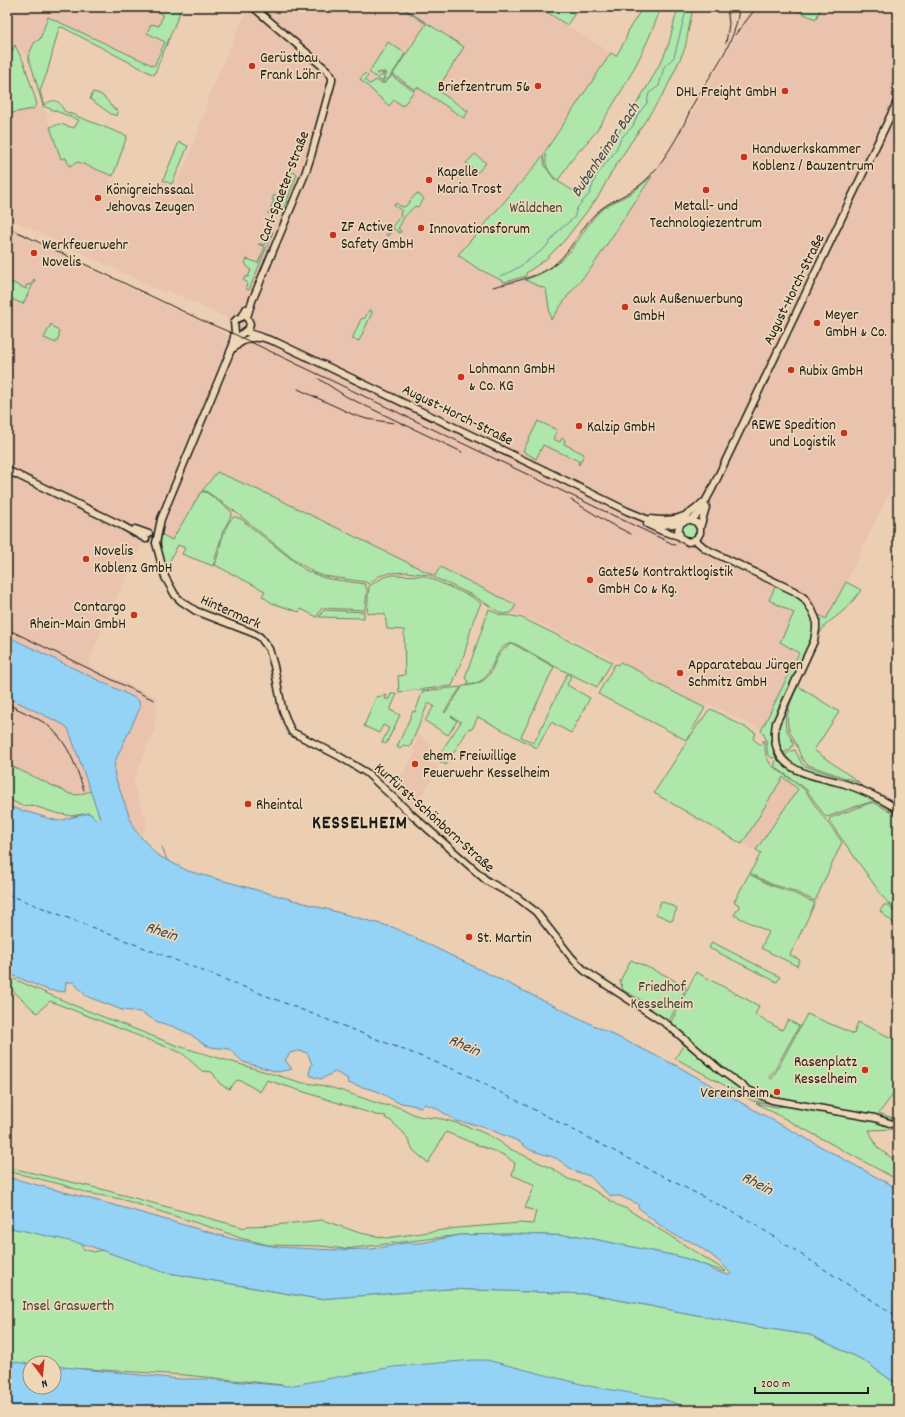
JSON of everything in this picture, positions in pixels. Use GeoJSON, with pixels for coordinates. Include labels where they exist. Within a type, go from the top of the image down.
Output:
{"type":"FeatureCollection","features":[{"type":"Feature","properties":{"kind":"main road","name":"Carl-Spaeter-Straße"},"geometry":{"type":"LineString","coordinates":[[152,537],[161,519],[232,348],[238,337],[249,328],[246,321],[248,304],[252,301],[305,174],[316,140],[332,77],[328,71],[253,7]]}},
{"type":"Feature","properties":{"kind":"main road","name":"August-Horch-Straße"},"geometry":{"type":"LineString","coordinates":[[627,512],[656,524],[663,525],[692,520],[699,512],[712,489],[898,100]]}},
{"type":"Feature","properties":{"kind":"main road","name":"Carl-Spaeter-Straße"},"geometry":{"type":"LineString","coordinates":[[232,348],[235,320],[246,321]]}},
{"type":"Feature","properties":{"kind":"main road","name":"August-Horch-Straße"},"geometry":{"type":"LineString","coordinates":[[246,321],[251,328],[276,342],[544,470],[627,512],[650,526],[679,536],[686,541],[695,540],[700,531],[712,489]]}},
{"type":"Feature","properties":{"kind":"main road"},"geometry":{"type":"LineString","coordinates":[[235,329],[238,332],[244,333]]}},
{"type":"Feature","properties":{"kind":"main road","name":"August-Horch-Straße"},"geometry":{"type":"LineString","coordinates":[[244,333],[276,342]]}},
{"type":"Feature","properties":{"kind":"main road","name":"August-Horch-Straße"},"geometry":{"type":"LineString","coordinates":[[232,348],[249,338],[264,338]]}},
{"type":"Feature","properties":{"kind":"main road"},"geometry":{"type":"LineString","coordinates":[[7,470],[121,525],[152,537]]}},
{"type":"Feature","properties":{"kind":"main road"},"geometry":{"type":"LineString","coordinates":[[641,517],[670,520],[684,516],[695,509],[712,489]]}},
{"type":"Feature","properties":{"kind":"main road"},"geometry":{"type":"LineString","coordinates":[[692,520],[697,523],[703,542],[710,550]]}},
{"type":"Feature","properties":{"kind":"main road"},"geometry":{"type":"LineString","coordinates":[[679,536],[678,530],[681,523]]}},
{"type":"Feature","properties":{"kind":"main road","name":"Hintermark"},"geometry":{"type":"LineString","coordinates":[[152,537],[164,572],[175,595],[190,607],[253,633],[265,642],[272,656],[282,708],[292,732]]}},
{"type":"Feature","properties":{"kind":"main road"},"geometry":{"type":"LineString","coordinates":[[695,540],[710,550],[794,591],[807,602],[814,614],[816,629],[814,641],[776,723],[774,736],[777,750],[785,762],[792,768],[804,774],[857,788],[898,809]]}},
{"type":"Feature","properties":{"kind":"main road","name":"Kurfürst-Schönborn-Straße"},"geometry":{"type":"LineString","coordinates":[[292,732],[367,772],[411,814],[487,881],[518,898],[536,912],[572,958],[585,971],[668,1025],[720,1070],[748,1090],[772,1100],[875,1118],[898,1126]]}},
{"type":"Feature","properties":{"kind":"shaded area"},"geometry":{"type":"Polygon","coordinates":[[[7,7],[157,7],[156,11],[163,15],[159,26],[147,33],[165,42],[154,66],[48,17],[40,39],[34,43],[28,57],[15,45],[7,64],[7,7]]]}},
{"type":"Feature","properties":{"kind":"shaded area"},"geometry":{"type":"Polygon","coordinates":[[[248,7],[539,7],[611,53],[536,165],[458,255],[504,282],[524,277],[525,280],[546,289],[551,319],[569,294],[592,267],[684,127],[730,46],[745,26],[742,24],[752,7],[787,7],[816,19],[821,7],[898,7],[898,475],[846,582],[826,619],[817,614],[805,596],[794,613],[799,653],[762,730],[708,704],[706,707],[700,705],[652,681],[644,674],[614,659],[518,614],[511,613],[515,605],[440,567],[435,576],[272,496],[216,472],[201,492],[172,541],[150,527],[103,626],[88,665],[158,698],[155,728],[133,783],[147,822],[143,834],[133,829],[115,777],[115,766],[116,759],[139,712],[140,705],[138,700],[7,636],[7,229],[230,336],[235,322],[167,290],[165,293],[11,219],[13,215],[7,212],[7,114],[43,106],[61,159],[66,158],[69,166],[78,162],[113,176],[111,180],[139,192],[147,192],[158,184],[160,180],[176,187],[207,107],[209,106],[206,102],[248,7]]]}},
{"type":"Feature","properties":{"kind":"shaded area"},"geometry":{"type":"Polygon","coordinates":[[[7,697],[68,728],[91,791],[77,795],[70,794],[7,764],[7,697]]]}},
{"type":"Feature","properties":{"kind":"shaded area"},"geometry":{"type":"Polygon","coordinates":[[[419,735],[433,746],[424,760],[434,763],[438,769],[413,809],[394,787],[416,752],[413,749],[419,735]]]}},
{"type":"Feature","properties":{"kind":"shaded area"},"geometry":{"type":"Polygon","coordinates":[[[783,777],[798,788],[756,850],[753,848],[752,850],[742,844],[783,777]]]}},
{"type":"Feature","properties":{"kind":"green space"},"geometry":{"type":"Polygon","coordinates":[[[157,7],[182,7],[154,75],[62,27],[59,28],[47,73],[40,91],[44,105],[51,101],[56,101],[60,104],[64,111],[127,136],[113,176],[78,162],[69,166],[66,158],[61,159],[50,127],[60,124],[74,128],[79,120],[43,106],[28,57],[34,43],[40,39],[48,17],[154,66],[165,42],[147,33],[151,24],[159,26],[163,15],[156,11],[157,7]]]}},
{"type":"Feature","properties":{"kind":"green space"},"geometry":{"type":"Polygon","coordinates":[[[402,7],[464,47],[437,90],[466,110],[469,110],[464,118],[417,87],[415,90],[393,74],[426,24],[405,10],[403,12],[400,10],[402,7]]]}},
{"type":"Feature","properties":{"kind":"green space"},"geometry":{"type":"Polygon","coordinates":[[[539,7],[579,7],[567,25],[539,7]]]}},
{"type":"Feature","properties":{"kind":"green space"},"geometry":{"type":"Polygon","coordinates":[[[643,7],[661,7],[648,40],[623,89],[604,119],[592,137],[579,151],[558,180],[552,175],[548,168],[544,153],[611,53],[616,56],[625,41],[629,29],[643,7]]]}},
{"type":"Feature","properties":{"kind":"green space","name":"Wäldchen"},"geometry":{"type":"Polygon","coordinates":[[[678,7],[693,7],[685,48],[665,91],[612,171],[598,197],[564,241],[545,260],[526,273],[526,276],[505,282],[477,268],[458,255],[543,155],[545,166],[554,179],[580,195],[650,82],[664,56],[669,43],[678,7]]]}},
{"type":"Feature","properties":{"kind":"green space"},"geometry":{"type":"Polygon","coordinates":[[[787,7],[821,7],[816,19],[787,7]]]}},
{"type":"Feature","properties":{"kind":"green space"},"geometry":{"type":"Polygon","coordinates":[[[388,42],[405,53],[392,74],[383,83],[382,82],[386,76],[385,72],[376,73],[380,77],[383,75],[382,73],[384,73],[384,78],[381,81],[369,72],[388,42]]]}},
{"type":"Feature","properties":{"kind":"green space"},"geometry":{"type":"Polygon","coordinates":[[[15,45],[24,63],[37,104],[33,109],[7,114],[7,64],[15,45]]]}},
{"type":"Feature","properties":{"kind":"green space"},"geometry":{"type":"Polygon","coordinates":[[[365,73],[368,76],[365,80],[369,84],[376,80],[381,83],[385,83],[392,76],[414,91],[403,106],[394,100],[389,106],[360,79],[365,73]]]}},
{"type":"Feature","properties":{"kind":"green space"},"geometry":{"type":"Polygon","coordinates":[[[93,92],[98,93],[105,98],[114,109],[118,111],[117,116],[111,114],[90,99],[93,92]]]}},
{"type":"Feature","properties":{"kind":"green space"},"geometry":{"type":"Polygon","coordinates":[[[179,142],[188,146],[172,184],[163,180],[179,142]]]}},
{"type":"Feature","properties":{"kind":"green space"},"geometry":{"type":"Polygon","coordinates":[[[475,154],[486,163],[477,173],[466,163],[475,154]]]}},
{"type":"Feature","properties":{"kind":"green space"},"geometry":{"type":"Polygon","coordinates":[[[290,171],[297,174],[284,208],[276,209],[268,214],[274,200],[272,199],[274,195],[281,197],[291,175],[289,174],[290,171]]]}},
{"type":"Feature","properties":{"kind":"green space"},"geometry":{"type":"Polygon","coordinates":[[[652,176],[592,267],[569,294],[551,320],[546,289],[525,280],[556,265],[571,250],[599,212],[633,192],[652,176]]]}},
{"type":"Feature","properties":{"kind":"green space"},"geometry":{"type":"Polygon","coordinates":[[[416,194],[419,194],[424,199],[418,207],[415,206],[404,217],[398,229],[401,231],[400,233],[393,228],[388,236],[386,235],[401,215],[400,213],[402,211],[394,205],[396,203],[405,207],[416,194]]]}},
{"type":"Feature","properties":{"kind":"green space"},"geometry":{"type":"Polygon","coordinates":[[[273,232],[249,290],[246,289],[247,282],[243,280],[245,277],[248,277],[251,270],[245,263],[247,259],[258,263],[265,247],[258,244],[264,245],[271,236],[269,234],[273,232]]]}},
{"type":"Feature","properties":{"kind":"green space"},"geometry":{"type":"Polygon","coordinates":[[[34,279],[35,280],[23,304],[7,297],[7,280],[26,289],[26,285],[31,285],[34,279]]]}},
{"type":"Feature","properties":{"kind":"green space"},"geometry":{"type":"Polygon","coordinates":[[[369,310],[371,310],[372,313],[359,341],[352,339],[361,319],[365,318],[369,310]]]}},
{"type":"Feature","properties":{"kind":"green space"},"geometry":{"type":"Polygon","coordinates":[[[51,324],[59,332],[56,343],[44,338],[51,324]]]}},
{"type":"Feature","properties":{"kind":"green space"},"geometry":{"type":"Polygon","coordinates":[[[538,421],[557,430],[553,439],[560,442],[562,438],[565,440],[564,444],[584,454],[579,465],[579,461],[543,445],[536,459],[523,451],[538,421]]]}},
{"type":"Feature","properties":{"kind":"green space"},"geometry":{"type":"Polygon","coordinates":[[[217,472],[272,496],[435,576],[440,567],[516,605],[511,613],[502,614],[474,596],[429,575],[407,572],[390,573],[379,576],[368,584],[366,582],[324,576],[313,572],[293,559],[233,510],[206,491],[202,491],[217,472]]]}},
{"type":"Feature","properties":{"kind":"green space"},"geometry":{"type":"Polygon","coordinates":[[[201,492],[206,492],[231,511],[232,514],[223,531],[213,566],[182,554],[185,548],[178,545],[165,570],[161,550],[161,534],[172,540],[201,492]]]}},
{"type":"Feature","properties":{"kind":"green space"},"geometry":{"type":"Polygon","coordinates":[[[233,517],[241,519],[305,570],[324,578],[365,584],[367,590],[365,610],[322,608],[317,617],[301,609],[299,612],[272,603],[262,596],[265,591],[215,565],[226,527],[233,517]]]}},
{"type":"Feature","properties":{"kind":"green space"},"geometry":{"type":"Polygon","coordinates":[[[689,523],[695,525],[697,531],[695,537],[689,539],[683,537],[681,531],[683,525],[689,523]]]}},
{"type":"Feature","properties":{"kind":"green space"},"geometry":{"type":"Polygon","coordinates":[[[393,575],[425,576],[472,597],[481,603],[473,621],[465,652],[452,686],[399,692],[398,676],[405,675],[404,630],[387,629],[385,614],[367,613],[369,586],[384,577],[393,575]]]}},
{"type":"Feature","properties":{"kind":"green space"},"geometry":{"type":"Polygon","coordinates":[[[846,582],[861,590],[847,608],[825,626],[819,634],[817,640],[817,614],[826,619],[846,582]]]}},
{"type":"Feature","properties":{"kind":"green space"},"geometry":{"type":"Polygon","coordinates":[[[776,585],[793,593],[803,600],[813,619],[812,635],[807,652],[775,718],[772,735],[774,752],[777,757],[772,758],[768,755],[766,739],[761,731],[799,653],[780,642],[794,613],[769,600],[776,585]]]}},
{"type":"Feature","properties":{"kind":"green space"},"geometry":{"type":"Polygon","coordinates":[[[489,609],[500,615],[522,618],[612,662],[597,687],[554,666],[516,644],[509,644],[499,651],[490,670],[482,680],[477,683],[467,685],[468,681],[465,678],[489,609]]]}},
{"type":"Feature","properties":{"kind":"green space"},"geometry":{"type":"Polygon","coordinates":[[[324,610],[364,612],[364,618],[319,617],[324,610]]]}},
{"type":"Feature","properties":{"kind":"green space"},"geometry":{"type":"Polygon","coordinates":[[[512,644],[554,667],[521,737],[534,743],[567,674],[571,676],[567,685],[590,698],[571,733],[551,722],[537,748],[478,717],[472,729],[469,728],[446,765],[436,759],[461,722],[451,716],[457,721],[448,735],[425,721],[434,706],[428,703],[410,747],[403,745],[400,749],[397,747],[413,711],[415,712],[423,691],[461,687],[444,712],[445,713],[463,686],[475,684],[484,680],[489,675],[499,655],[504,649],[512,644]]]}},
{"type":"Feature","properties":{"kind":"green space"},"geometry":{"type":"Polygon","coordinates":[[[620,662],[644,674],[652,681],[705,708],[686,740],[598,694],[615,664],[618,665],[620,662]]]}},
{"type":"Feature","properties":{"kind":"green space"},"geometry":{"type":"Polygon","coordinates":[[[798,686],[839,712],[814,750],[860,783],[808,765],[802,759],[790,731],[787,718],[789,707],[798,686]]]}},
{"type":"Feature","properties":{"kind":"green space"},"geometry":{"type":"Polygon","coordinates":[[[391,694],[397,694],[390,710],[400,715],[386,744],[382,742],[389,728],[383,725],[379,733],[364,726],[376,697],[387,695],[385,699],[389,699],[391,694]]]}},
{"type":"Feature","properties":{"kind":"green space"},"geometry":{"type":"Polygon","coordinates":[[[791,699],[785,722],[794,744],[790,749],[783,753],[777,739],[778,725],[791,699]]]}},
{"type":"Feature","properties":{"kind":"green space"},"geometry":{"type":"Polygon","coordinates":[[[711,709],[756,733],[753,739],[761,745],[764,740],[766,756],[771,765],[805,790],[842,842],[815,901],[791,890],[771,884],[750,873],[761,853],[756,850],[798,789],[783,777],[742,844],[654,793],[699,723],[711,709]]]}},
{"type":"Feature","properties":{"kind":"green space"},"geometry":{"type":"Polygon","coordinates":[[[795,750],[802,764],[805,766],[864,787],[898,803],[898,806],[802,771],[788,760],[785,755],[795,750]]]}},
{"type":"Feature","properties":{"kind":"green space"},"geometry":{"type":"Polygon","coordinates":[[[778,759],[782,764],[783,763],[798,774],[807,778],[853,789],[898,811],[898,814],[874,801],[827,817],[806,789],[775,767],[775,762],[778,759]]]}},
{"type":"Feature","properties":{"kind":"green space"},"geometry":{"type":"Polygon","coordinates":[[[7,764],[70,794],[77,795],[91,791],[100,818],[97,820],[89,813],[72,816],[56,813],[31,805],[22,806],[9,799],[7,795],[7,764]]]}},
{"type":"Feature","properties":{"kind":"green space"},"geometry":{"type":"Polygon","coordinates":[[[870,803],[875,803],[898,816],[898,914],[883,897],[829,821],[830,818],[870,803]]]}},
{"type":"Feature","properties":{"kind":"green space"},"geometry":{"type":"Polygon","coordinates":[[[749,874],[770,885],[791,892],[815,903],[790,955],[800,960],[797,966],[761,948],[769,932],[734,915],[739,907],[738,904],[734,902],[749,874]]]}},
{"type":"Feature","properties":{"kind":"green space"},"geometry":{"type":"Polygon","coordinates":[[[661,901],[677,908],[672,921],[656,914],[661,901]]]}},
{"type":"Feature","properties":{"kind":"green space"},"geometry":{"type":"Polygon","coordinates":[[[884,905],[888,905],[898,917],[898,927],[880,911],[884,905]]]}},
{"type":"Feature","properties":{"kind":"green space"},"geometry":{"type":"Polygon","coordinates":[[[712,942],[780,977],[777,982],[709,948],[712,942]]]}},
{"type":"Feature","properties":{"kind":"green space","name":"Friedhof Kesselheim"},"geometry":{"type":"Polygon","coordinates":[[[631,960],[667,976],[686,988],[669,1021],[642,1004],[643,1001],[623,990],[620,981],[631,960]]]}},
{"type":"Feature","properties":{"kind":"green space"},"geometry":{"type":"Polygon","coordinates":[[[696,972],[759,1006],[755,1015],[782,1030],[788,1020],[799,1026],[774,1071],[769,1077],[772,1079],[807,1014],[854,1034],[858,1022],[898,1041],[898,1088],[879,1113],[898,1120],[898,1124],[764,1096],[742,1083],[726,1071],[670,1024],[696,972]]]}},
{"type":"Feature","properties":{"kind":"green space"},"geometry":{"type":"Polygon","coordinates":[[[7,976],[78,1007],[178,1046],[303,1083],[332,1088],[380,1104],[398,1107],[418,1116],[442,1119],[485,1133],[506,1147],[553,1169],[568,1179],[592,1189],[617,1205],[627,1209],[726,1271],[725,1272],[681,1257],[579,1236],[513,1234],[460,1235],[345,1249],[321,1246],[269,1245],[240,1238],[121,1199],[87,1193],[64,1185],[7,1171],[7,1167],[101,1189],[245,1228],[247,1226],[275,1225],[322,1220],[360,1233],[386,1238],[457,1228],[520,1223],[533,1224],[536,1211],[525,1208],[535,1185],[512,1175],[515,1163],[504,1155],[446,1132],[428,1163],[413,1150],[404,1133],[391,1121],[385,1118],[386,1116],[376,1115],[267,1080],[260,1092],[242,1081],[237,1080],[229,1089],[220,1084],[212,1072],[203,1072],[182,1053],[50,1001],[37,1013],[10,988],[7,988],[7,976]]]}},
{"type":"Feature","properties":{"kind":"green space"},"geometry":{"type":"Polygon","coordinates":[[[686,1042],[766,1100],[768,1103],[753,1101],[675,1058],[686,1042]]]}},
{"type":"Feature","properties":{"kind":"green space"},"geometry":{"type":"Polygon","coordinates":[[[756,1103],[777,1107],[788,1105],[870,1118],[895,1126],[894,1129],[869,1130],[877,1147],[898,1163],[898,1180],[756,1103]]]}},
{"type":"Feature","properties":{"kind":"green space","name":"Insel Graswerth"},"geometry":{"type":"Polygon","coordinates":[[[7,1227],[81,1242],[83,1249],[94,1252],[102,1250],[163,1272],[318,1299],[448,1289],[588,1294],[764,1328],[810,1335],[863,1360],[898,1385],[898,1410],[282,1410],[283,1385],[185,1375],[62,1367],[62,1355],[22,1355],[22,1365],[7,1363],[7,1227]]]}},
{"type":"Feature","properties":{"kind":"water","name":"Rhein"},"geometry":{"type":"Polygon","coordinates":[[[7,636],[139,701],[140,708],[116,759],[114,768],[115,777],[134,829],[157,855],[188,871],[395,928],[679,1067],[898,1189],[898,1385],[863,1360],[810,1335],[764,1328],[588,1294],[448,1289],[319,1299],[163,1272],[87,1245],[7,1227],[7,1177],[121,1207],[233,1239],[278,1247],[334,1250],[372,1249],[405,1243],[421,1243],[460,1235],[513,1234],[579,1236],[681,1257],[707,1266],[715,1271],[728,1275],[731,1274],[718,1260],[706,1251],[690,1241],[675,1235],[655,1222],[638,1207],[638,1204],[620,1196],[611,1196],[590,1176],[574,1171],[556,1158],[530,1150],[518,1141],[482,1126],[456,1121],[436,1108],[425,1104],[421,1107],[397,1102],[377,1091],[348,1083],[347,1078],[335,1072],[321,1079],[311,1076],[309,1073],[312,1064],[308,1054],[305,1052],[298,1051],[290,1053],[285,1060],[292,1069],[278,1072],[243,1062],[229,1049],[205,1045],[190,1034],[158,1022],[140,1012],[122,1010],[86,996],[73,982],[66,982],[65,992],[48,990],[7,973],[7,806],[58,821],[89,813],[97,820],[100,818],[68,728],[7,697],[7,636]]]}},
{"type":"Feature","properties":{"kind":"water"},"geometry":{"type":"Polygon","coordinates":[[[487,1360],[589,1386],[660,1398],[695,1410],[7,1410],[7,1361],[22,1363],[22,1395],[62,1395],[62,1367],[179,1379],[208,1379],[288,1386],[393,1367],[487,1360]]]}},
{"type":"Feature","properties":{"kind":"waterway","name":"Bubenheimer Bach"},"geometry":{"type":"LineString","coordinates":[[500,276],[519,267],[545,248],[558,231],[574,218],[577,208],[590,193],[596,176],[614,153],[622,137],[633,126],[638,114],[647,103],[649,93],[659,86],[664,67],[674,57],[687,7]]}},
{"type":"Feature","properties":{"kind":"waterway","name":"Bubenheimer Bach"},"geometry":{"type":"LineString","coordinates":[[162,847],[167,860]]}},
{"type":"Feature","properties":{"kind":"ferry route"},"geometry":{"type":"LineString","coordinates":[[7,894],[463,1073],[748,1220],[898,1317]]}},
{"type":"Feature","properties":{"kind":"railway"},"geometry":{"type":"LineString","coordinates":[[726,43],[729,24],[727,7]]}},
{"type":"Feature","properties":{"kind":"railway"},"geometry":{"type":"LineString","coordinates":[[493,287],[530,277],[550,268],[568,250],[594,215],[606,205],[639,186],[650,176],[671,147],[694,102],[729,44],[734,32],[739,7]]}},
{"type":"Feature","properties":{"kind":"railway"},"geometry":{"type":"LineString","coordinates":[[735,35],[757,7]]}},
{"type":"Feature","properties":{"kind":"railway"},"geometry":{"type":"LineString","coordinates":[[7,227],[675,545]]}},
{"type":"Feature","properties":{"kind":"railway"},"geometry":{"type":"LineString","coordinates":[[319,379],[347,397],[462,452]]}},
{"type":"Feature","properties":{"kind":"railway"},"geometry":{"type":"LineString","coordinates":[[298,389],[354,415],[367,419],[394,423]]}},
{"type":"Feature","properties":{"kind":"railway"},"geometry":{"type":"LineString","coordinates":[[571,500],[609,523],[631,534]]}},
{"type":"Feature","properties":{"kind":"railway"},"geometry":{"type":"LineString","coordinates":[[7,629],[154,700]]}},
{"type":"Feature","properties":{"kind":"railway"},"geometry":{"type":"LineString","coordinates":[[7,704],[43,722],[51,728],[69,752],[84,790]]}},
{"type":"Feature","properties":{"kind":"place","name":"Gerüstbau Frank Löhr"},"geometry":{"type":"Point","coordinates":[252,66]}},
{"type":"Feature","properties":{"kind":"place","name":"Briefzentrum 56"},"geometry":{"type":"Point","coordinates":[538,86]}},
{"type":"Feature","properties":{"kind":"place","name":"DHL Freight GmbH"},"geometry":{"type":"Point","coordinates":[785,91]}},
{"type":"Feature","properties":{"kind":"place","name":"Handwerkskammer Koblenz / Bauzentrum"},"geometry":{"type":"Point","coordinates":[744,157]}},
{"type":"Feature","properties":{"kind":"place","name":"Kapelle Maria Trost"},"geometry":{"type":"Point","coordinates":[429,180]}},
{"type":"Feature","properties":{"kind":"place","name":"Metall- und Technologiezentrum"},"geometry":{"type":"Point","coordinates":[706,190]}},
{"type":"Feature","properties":{"kind":"place","name":"Königreichssaal Jehovas Zeugen"},"geometry":{"type":"Point","coordinates":[98,198]}},
{"type":"Feature","properties":{"kind":"place","name":"Innovationsforum"},"geometry":{"type":"Point","coordinates":[421,228]}},
{"type":"Feature","properties":{"kind":"place","name":"ZF Active Safety GmbH"},"geometry":{"type":"Point","coordinates":[333,235]}},
{"type":"Feature","properties":{"kind":"place","name":"Werkfeuerwehr Novelis"},"geometry":{"type":"Point","coordinates":[34,253]}},
{"type":"Feature","properties":{"kind":"place","name":"awk Außenwerbung GmbH"},"geometry":{"type":"Point","coordinates":[625,307]}},
{"type":"Feature","properties":{"kind":"place","name":"Meyer GmbH & Co."},"geometry":{"type":"Point","coordinates":[817,323]}},
{"type":"Feature","properties":{"kind":"place","name":"Rubix GmbH"},"geometry":{"type":"Point","coordinates":[791,370]}},
{"type":"Feature","properties":{"kind":"place","name":"Lohmann GmbH & Co. KG"},"geometry":{"type":"Point","coordinates":[461,377]}},
{"type":"Feature","properties":{"kind":"place","name":"Kalzip GmbH"},"geometry":{"type":"Point","coordinates":[579,426]}},
{"type":"Feature","properties":{"kind":"place","name":"REWE Spedition und Logistik"},"geometry":{"type":"Point","coordinates":[844,433]}},
{"type":"Feature","properties":{"kind":"place","name":"Novelis Koblenz GmbH"},"geometry":{"type":"Point","coordinates":[86,559]}},
{"type":"Feature","properties":{"kind":"place","name":"Gate56 Kontraktlogistik GmbH Co & Kg."},"geometry":{"type":"Point","coordinates":[590,580]}},
{"type":"Feature","properties":{"kind":"place","name":"Contargo Rhein-Main GmbH"},"geometry":{"type":"Point","coordinates":[134,615]}},
{"type":"Feature","properties":{"kind":"place","name":"Apparatebau Jürgen Schmitz GmbH"},"geometry":{"type":"Point","coordinates":[680,673]}},
{"type":"Feature","properties":{"kind":"place","name":"ehem. Freiwillige Feuerwehr Kesselheim"},"geometry":{"type":"Point","coordinates":[415,764]}},
{"type":"Feature","properties":{"kind":"place","name":"Rheintal"},"geometry":{"type":"Point","coordinates":[248,804]}},
{"type":"Feature","properties":{"kind":"place","name":"St. Martin"},"geometry":{"type":"Point","coordinates":[469,937]}},
{"type":"Feature","properties":{"kind":"place","name":"Rasenplatz Kesselheim"},"geometry":{"type":"Point","coordinates":[865,1070]}},
{"type":"Feature","properties":{"kind":"place","name":"Vereinsheim"},"geometry":{"type":"Point","coordinates":[777,1092]}},
{"type":"Feature","properties":{"kind":"district","name":"KESSELHEIM"},"geometry":{"type":"Point","coordinates":[360,821]}}]}
